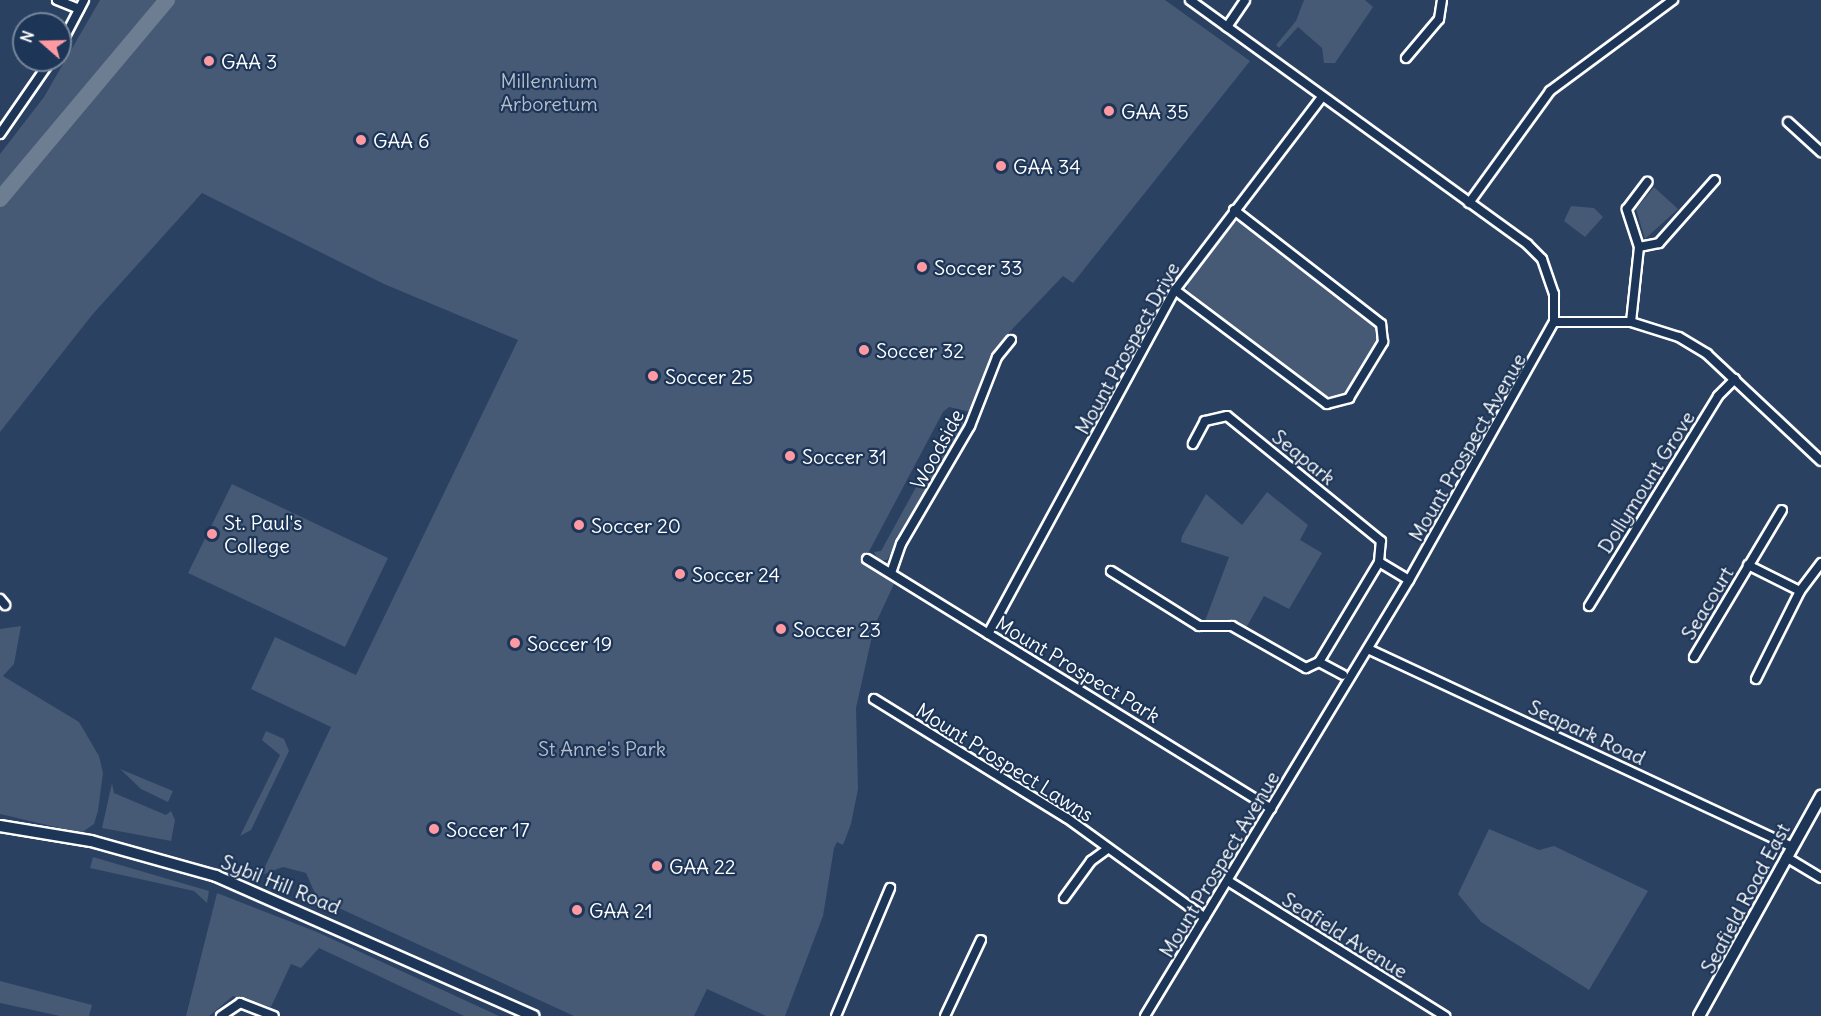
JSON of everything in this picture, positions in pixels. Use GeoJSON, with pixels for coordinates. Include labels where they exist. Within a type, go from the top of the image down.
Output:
{"type":"FeatureCollection","features":[{"type":"Feature","properties":{"kind":"main road","name":"Seafield Road East"},"geometry":{"type":"LineString","coordinates":[[1699,1016],[1821,796]]}},
{"type":"Feature","properties":{"kind":"main road","name":"Sybil Hill Road"},"geometry":{"type":"LineString","coordinates":[[0,826],[91,841],[216,876],[534,1016]]}},
{"type":"Feature","properties":{"kind":"street"},"geometry":{"type":"LineString","coordinates":[[57,0],[79,9]]}},
{"type":"Feature","properties":{"kind":"street"},"geometry":{"type":"LineString","coordinates":[[72,23],[84,0]]}},
{"type":"Feature","properties":{"kind":"street"},"geometry":{"type":"LineString","coordinates":[[1190,0],[1542,259],[1554,294],[1554,322],[1631,322],[1678,337],[1735,379],[1821,461]]}},
{"type":"Feature","properties":{"kind":"street"},"geometry":{"type":"LineString","coordinates":[[1227,27],[1245,0]]}},
{"type":"Feature","properties":{"kind":"street"},"geometry":{"type":"LineString","coordinates":[[1406,58],[1440,19],[1442,0]]}},
{"type":"Feature","properties":{"kind":"street"},"geometry":{"type":"LineString","coordinates":[[1468,203],[1550,91],[1672,0]]}},
{"type":"Feature","properties":{"kind":"street"},"geometry":{"type":"LineString","coordinates":[[0,134],[43,72]]}},
{"type":"Feature","properties":{"kind":"street","name":"Mount Prospect Drive"},"geometry":{"type":"LineString","coordinates":[[988,634],[1175,290],[1322,97]]}},
{"type":"Feature","properties":{"kind":"street"},"geometry":{"type":"LineString","coordinates":[[1788,122],[1821,152]]}},
{"type":"Feature","properties":{"kind":"street"},"geometry":{"type":"LineString","coordinates":[[1639,247],[1659,243],[1715,180]]}},
{"type":"Feature","properties":{"kind":"street"},"geometry":{"type":"LineString","coordinates":[[1631,322],[1639,247],[1627,209],[1647,182]]}},
{"type":"Feature","properties":{"kind":"street"},"geometry":{"type":"LineString","coordinates":[[1175,290],[1327,404],[1349,398],[1383,342],[1381,324],[1234,210]]}},
{"type":"Feature","properties":{"kind":"street","name":"Mount Prospect Avenue"},"geometry":{"type":"LineString","coordinates":[[1145,1016],[1409,580],[1554,322]]}},
{"type":"Feature","properties":{"kind":"street","name":"Woodside"},"geometry":{"type":"LineString","coordinates":[[891,573],[901,544],[970,426],[997,357],[1011,340]]}},
{"type":"Feature","properties":{"kind":"street","name":"Dollymount Grove"},"geometry":{"type":"LineString","coordinates":[[1589,606],[1718,396],[1735,379]]}},
{"type":"Feature","properties":{"kind":"street","name":"Seapark"},"geometry":{"type":"LineString","coordinates":[[1193,444],[1205,421],[1227,416],[1381,541],[1379,562]]}},
{"type":"Feature","properties":{"kind":"street","name":"Seacourt"},"geometry":{"type":"LineString","coordinates":[[1694,657],[1782,510]]}},
{"type":"Feature","properties":{"kind":"street","name":"Mount Prospect Park"},"geometry":{"type":"LineString","coordinates":[[867,560],[1271,809]]}},
{"type":"Feature","properties":{"kind":"street"},"geometry":{"type":"LineString","coordinates":[[1111,571],[1199,626],[1232,626],[1306,668],[1319,662],[1379,562],[1409,580]]}},
{"type":"Feature","properties":{"kind":"street"},"geometry":{"type":"LineString","coordinates":[[1756,679],[1800,591],[1821,562]]}},
{"type":"Feature","properties":{"kind":"street","name":"Seacourt"},"geometry":{"type":"LineString","coordinates":[[1748,566],[1800,591]]}},
{"type":"Feature","properties":{"kind":"street","name":"Seapark Road"},"geometry":{"type":"LineString","coordinates":[[1368,649],[1792,847]]}},
{"type":"Feature","properties":{"kind":"street"},"geometry":{"type":"LineString","coordinates":[[1319,662],[1343,675]]}},
{"type":"Feature","properties":{"kind":"street","name":"Mount Prospect Lawns"},"geometry":{"type":"LineString","coordinates":[[874,699],[1067,818],[1106,850],[1205,918]]}},
{"type":"Feature","properties":{"kind":"street"},"geometry":{"type":"LineString","coordinates":[[1064,898],[1091,861],[1106,850]]}},
{"type":"Feature","properties":{"kind":"street"},"geometry":{"type":"LineString","coordinates":[[1786,857],[1821,878]]}},
{"type":"Feature","properties":{"kind":"street","name":"Seafield Avenue"},"geometry":{"type":"LineString","coordinates":[[1228,881],[1445,1016]]}},
{"type":"Feature","properties":{"kind":"street"},"geometry":{"type":"LineString","coordinates":[[837,1016],[890,888]]}},
{"type":"Feature","properties":{"kind":"street"},"geometry":{"type":"LineString","coordinates":[[945,1016],[981,940]]}},
{"type":"Feature","properties":{"kind":"street"},"geometry":{"type":"LineString","coordinates":[[221,1016],[240,1003],[274,1016]]}},
{"type":"Feature","properties":{"kind":"green space","name":"St Anne's Park"},"geometry":{"type":"Polygon","coordinates":[[[100,0],[1165,0],[1250,61],[1073,283],[1063,276],[1001,341],[971,412],[949,407],[943,412],[864,561],[894,584],[874,627],[856,708],[858,789],[851,824],[843,845],[837,842],[834,848],[823,916],[785,1016],[766,1016],[707,989],[694,1016],[574,1016],[317,898],[306,873],[283,867],[261,875],[331,727],[251,689],[275,637],[356,675],[518,340],[384,284],[202,193],[92,315],[0,432],[0,154],[44,97],[58,72],[72,72],[72,48],[100,0]]]}},
{"type":"Feature","properties":{"kind":"green space"},"geometry":{"type":"Polygon","coordinates":[[[1304,0],[1365,0],[1373,7],[1335,63],[1324,63],[1322,48],[1298,27],[1279,48],[1276,45],[1296,21],[1304,0]]]}},
{"type":"Feature","properties":{"kind":"green space"},"geometry":{"type":"Polygon","coordinates":[[[1654,187],[1678,209],[1645,239],[1636,209],[1654,187]]]}},
{"type":"Feature","properties":{"kind":"green space"},"geometry":{"type":"Polygon","coordinates":[[[1571,206],[1594,208],[1603,217],[1585,237],[1564,221],[1571,206]]]}},
{"type":"Feature","properties":{"kind":"green space"},"geometry":{"type":"Polygon","coordinates":[[[1240,221],[1379,329],[1380,340],[1347,397],[1329,400],[1187,290],[1189,278],[1229,224],[1240,221]]]}},
{"type":"Feature","properties":{"kind":"green space"},"geometry":{"type":"Polygon","coordinates":[[[955,416],[963,419],[963,427],[887,560],[878,560],[874,552],[881,551],[955,416]]]}},
{"type":"Feature","properties":{"kind":"green space"},"geometry":{"type":"Polygon","coordinates":[[[232,484],[388,558],[345,647],[188,573],[232,484]]]}},
{"type":"Feature","properties":{"kind":"green space"},"geometry":{"type":"Polygon","coordinates":[[[1267,492],[1308,525],[1300,540],[1322,553],[1289,609],[1264,596],[1246,628],[1205,621],[1229,557],[1181,542],[1182,536],[1206,494],[1242,525],[1267,492]]]}},
{"type":"Feature","properties":{"kind":"green space"},"geometry":{"type":"Polygon","coordinates":[[[21,626],[14,664],[3,676],[79,722],[99,756],[103,773],[98,811],[94,824],[81,833],[0,814],[0,629],[21,626]]]}},
{"type":"Feature","properties":{"kind":"green space"},"geometry":{"type":"Polygon","coordinates":[[[266,731],[284,739],[289,751],[251,830],[240,836],[280,755],[262,740],[266,731]]]}},
{"type":"Feature","properties":{"kind":"green space"},"geometry":{"type":"Polygon","coordinates":[[[120,769],[173,791],[168,802],[141,789],[120,769]]]}},
{"type":"Feature","properties":{"kind":"green space"},"geometry":{"type":"Polygon","coordinates":[[[112,783],[114,793],[166,815],[171,811],[175,820],[171,841],[102,828],[112,783]]]}},
{"type":"Feature","properties":{"kind":"green space"},"geometry":{"type":"Polygon","coordinates":[[[1489,829],[1539,850],[1554,846],[1648,891],[1589,990],[1481,922],[1458,894],[1489,829]]]}},
{"type":"Feature","properties":{"kind":"green space"},"geometry":{"type":"Polygon","coordinates":[[[93,857],[209,891],[207,903],[194,891],[90,868],[93,857]]]}},
{"type":"Feature","properties":{"kind":"green space"},"geometry":{"type":"Polygon","coordinates":[[[217,893],[317,932],[499,1016],[464,1016],[319,948],[301,968],[291,964],[271,1007],[233,996],[209,1016],[186,1016],[217,893]]]}},
{"type":"Feature","properties":{"kind":"green space"},"geometry":{"type":"Polygon","coordinates":[[[0,981],[92,1005],[89,1016],[60,1016],[0,1003],[0,981]]]}},
{"type":"Feature","properties":{"kind":"waterway"},"geometry":{"type":"LineString","coordinates":[[0,199],[167,0]]}},
{"type":"Feature","properties":{"kind":"place","name":"GAA 3"},"geometry":{"type":"Point","coordinates":[209,61]}},
{"type":"Feature","properties":{"kind":"place","name":"GAA 35"},"geometry":{"type":"Point","coordinates":[1109,111]}},
{"type":"Feature","properties":{"kind":"place","name":"GAA 6"},"geometry":{"type":"Point","coordinates":[361,140]}},
{"type":"Feature","properties":{"kind":"place","name":"GAA 34"},"geometry":{"type":"Point","coordinates":[1001,166]}},
{"type":"Feature","properties":{"kind":"place","name":"Soccer 33"},"geometry":{"type":"Point","coordinates":[922,267]}},
{"type":"Feature","properties":{"kind":"place","name":"Soccer 32"},"geometry":{"type":"Point","coordinates":[864,350]}},
{"type":"Feature","properties":{"kind":"place","name":"Soccer 25"},"geometry":{"type":"Point","coordinates":[653,376]}},
{"type":"Feature","properties":{"kind":"place","name":"Soccer 31"},"geometry":{"type":"Point","coordinates":[790,456]}},
{"type":"Feature","properties":{"kind":"place","name":"Soccer 20"},"geometry":{"type":"Point","coordinates":[579,525]}},
{"type":"Feature","properties":{"kind":"place","name":"St. Paul's College"},"geometry":{"type":"Point","coordinates":[212,534]}},
{"type":"Feature","properties":{"kind":"place","name":"Soccer 24"},"geometry":{"type":"Point","coordinates":[680,574]}},
{"type":"Feature","properties":{"kind":"place","name":"Soccer 23"},"geometry":{"type":"Point","coordinates":[781,629]}},
{"type":"Feature","properties":{"kind":"place","name":"Soccer 19"},"geometry":{"type":"Point","coordinates":[515,643]}},
{"type":"Feature","properties":{"kind":"place","name":"Soccer 17"},"geometry":{"type":"Point","coordinates":[434,829]}},
{"type":"Feature","properties":{"kind":"place","name":"GAA 22"},"geometry":{"type":"Point","coordinates":[657,866]}},
{"type":"Feature","properties":{"kind":"place","name":"GAA 21"},"geometry":{"type":"Point","coordinates":[577,910]}},
{"type":"Feature","properties":{"kind":"park label","name":"Millennium Arboretum"},"geometry":{"type":"Point","coordinates":[549,92]}}]}
